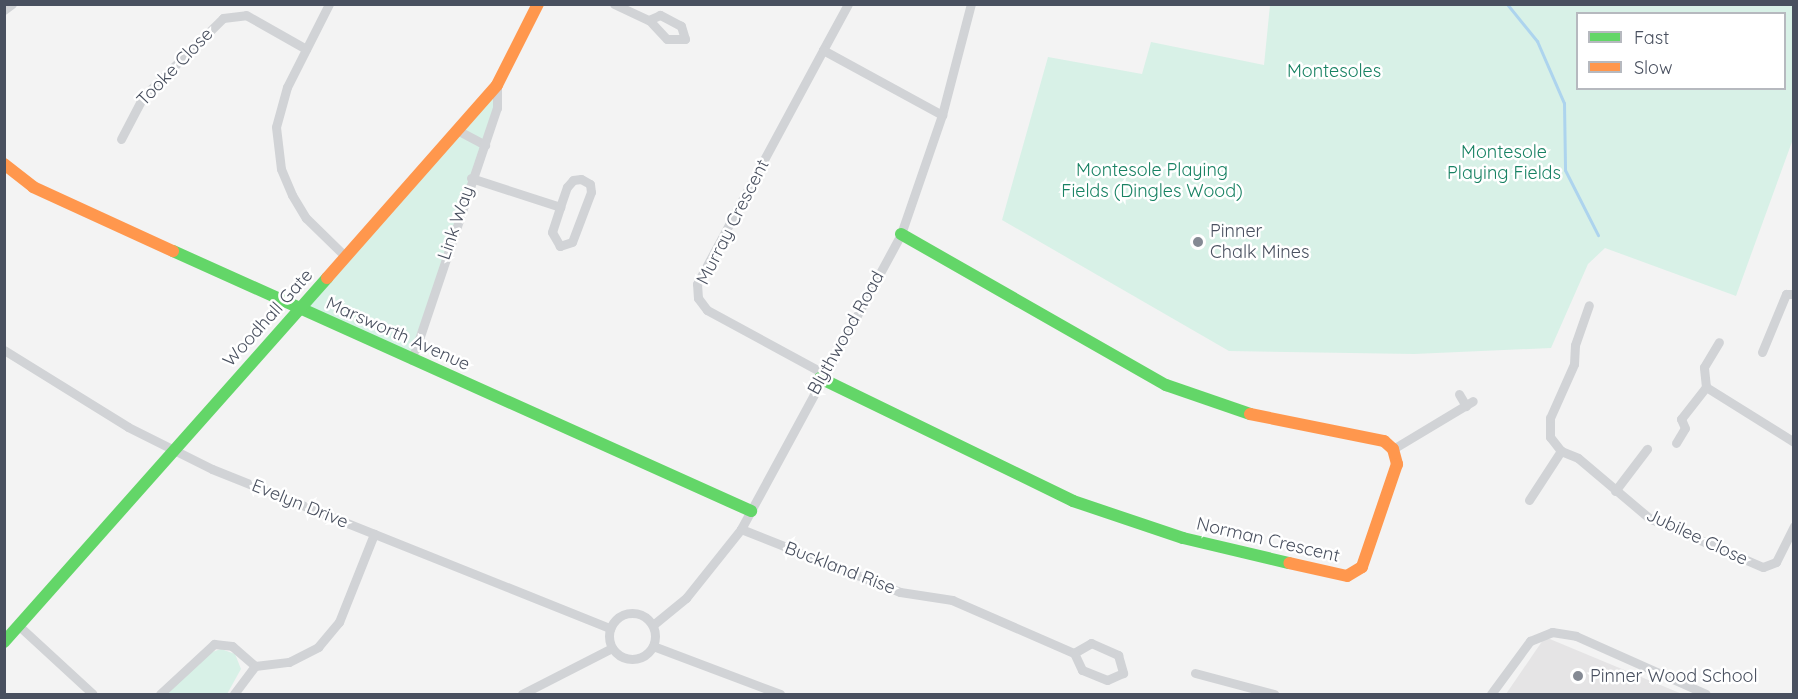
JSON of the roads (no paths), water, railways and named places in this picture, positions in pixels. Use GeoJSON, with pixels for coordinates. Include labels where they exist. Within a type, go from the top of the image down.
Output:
{"type":"FeatureCollection","features":[{"type":"Feature","properties":{"kind":"street"},"geometry":{"type":"LineString","coordinates":[[4,10],[12,4]]}},
{"type":"Feature","properties":{"kind":"street"},"geometry":{"type":"LineString","coordinates":[[329,4],[287,87],[276,127],[281,169],[306,218],[346,257]]}},
{"type":"Feature","properties":{"kind":"street","name":"Woodhall Gate"},"geometry":{"type":"LineString","coordinates":[[4,642],[497,85],[538,4]]}},
{"type":"Feature","properties":{"kind":"street"},"geometry":{"type":"LineString","coordinates":[[614,4],[649,20]]}},
{"type":"Feature","properties":{"kind":"street","name":"Murray Crescent"},"geometry":{"type":"LineString","coordinates":[[821,376],[707,310],[698,298],[697,284],[848,4]]}},
{"type":"Feature","properties":{"kind":"street","name":"Blythwood Road"},"geometry":{"type":"LineString","coordinates":[[653,625],[686,598],[741,529],[821,376],[901,234],[942,115],[971,4]]}},
{"type":"Feature","properties":{"kind":"street","name":"Tooke Close"},"geometry":{"type":"LineString","coordinates":[[121,139],[143,97],[223,18],[246,15],[306,49]]}},
{"type":"Feature","properties":{"kind":"street"},"geometry":{"type":"LineString","coordinates":[[823,50],[942,115]]}},
{"type":"Feature","properties":{"kind":"street","name":"Link Way"},"geometry":{"type":"LineString","coordinates":[[412,360],[471,178],[497,108],[497,85]]}},
{"type":"Feature","properties":{"kind":"street"},"geometry":{"type":"LineString","coordinates":[[457,130],[485,145]]}},
{"type":"Feature","properties":{"kind":"street","name":"Marsworth Avenue"},"geometry":{"type":"LineString","coordinates":[[4,164],[33,187],[298,309],[751,511]]}},
{"type":"Feature","properties":{"kind":"street"},"geometry":{"type":"LineString","coordinates":[[471,178],[560,207]]}},
{"type":"Feature","properties":{"kind":"street"},"geometry":{"type":"LineString","coordinates":[[573,180],[590,184],[572,242],[566,246],[560,246],[552,232],[560,207],[573,180]]}},
{"type":"Feature","properties":{"kind":"street"},"geometry":{"type":"LineString","coordinates":[[901,234],[1166,385],[1239,412],[1384,441],[1393,449],[1469,403],[1459,394]]}},
{"type":"Feature","properties":{"kind":"street"},"geometry":{"type":"LineString","coordinates":[[1762,352],[1786,294],[1794,294]]}},
{"type":"Feature","properties":{"kind":"street"},"geometry":{"type":"LineString","coordinates":[[1529,500],[1561,450],[1550,437],[1550,418],[1574,364],[1575,345],[1589,305]]}},
{"type":"Feature","properties":{"kind":"street"},"geometry":{"type":"LineString","coordinates":[[1676,443],[1684,428],[1681,419],[1706,387],[1704,367],[1719,342]]}},
{"type":"Feature","properties":{"kind":"street","name":"Evelyn Drive"},"geometry":{"type":"LineString","coordinates":[[4,350],[174,451],[610,628]]}},
{"type":"Feature","properties":{"kind":"street","name":"Norman Crescent"},"geometry":{"type":"LineString","coordinates":[[821,376],[1073,501],[1183,538],[1347,576],[1362,567],[1397,464],[1393,449]]}},
{"type":"Feature","properties":{"kind":"street"},"geometry":{"type":"LineString","coordinates":[[1706,387],[1794,442]]}},
{"type":"Feature","properties":{"kind":"street"},"geometry":{"type":"LineString","coordinates":[[1615,491],[1647,449]]}},
{"type":"Feature","properties":{"kind":"street","name":"Jubilee Close"},"geometry":{"type":"LineString","coordinates":[[1561,450],[1578,458],[1649,518],[1764,567],[1776,562],[1794,526]]}},
{"type":"Feature","properties":{"kind":"street","name":"Buckland Rise"},"geometry":{"type":"LineString","coordinates":[[741,529],[900,592],[952,600],[1074,653],[1082,670],[1107,680],[1123,673],[1118,655],[1091,643],[1074,653]]}},
{"type":"Feature","properties":{"kind":"street"},"geometry":{"type":"LineString","coordinates":[[234,694],[255,666],[289,662],[318,647],[339,622],[374,534]]}},
{"type":"Feature","properties":{"kind":"street"},"geometry":{"type":"LineString","coordinates":[[628,613],[642,615],[653,625],[653,646],[637,659],[623,658],[612,648],[610,628],[628,613]]}},
{"type":"Feature","properties":{"kind":"street"},"geometry":{"type":"LineString","coordinates":[[19,626],[93,694]]}},
{"type":"Feature","properties":{"kind":"street"},"geometry":{"type":"LineString","coordinates":[[1491,694],[1530,641],[1552,632],[1576,636],[1706,694]]}},
{"type":"Feature","properties":{"kind":"street"},"geometry":{"type":"LineString","coordinates":[[160,694],[214,644],[232,646],[255,666]]}},
{"type":"Feature","properties":{"kind":"street"},"geometry":{"type":"LineString","coordinates":[[653,646],[780,694]]}},
{"type":"Feature","properties":{"kind":"street"},"geometry":{"type":"LineString","coordinates":[[522,694],[612,648]]}},
{"type":"Feature","properties":{"kind":"street"},"geometry":{"type":"LineString","coordinates":[[1195,673],[1274,694]]}},
{"type":"Feature","properties":{"kind":"waterway"},"geometry":{"type":"LineString","coordinates":[[1507,4],[1537,41],[1564,103],[1565,170],[1598,235]]}},
{"type":"Feature","properties":{"kind":"place","name":"Pinner Chalk Mines"},"geometry":{"type":"Point","coordinates":[1198,242]}},
{"type":"Feature","properties":{"kind":"place","name":"Pinner Wood School"},"geometry":{"type":"Point","coordinates":[1578,676]}},
{"type":"Feature","properties":{"kind":"park label","name":"Montesoles"},"geometry":{"type":"Point","coordinates":[1334,71]}},
{"type":"Feature","properties":{"kind":"park label","name":"Montesole Playing Fields"},"geometry":{"type":"Point","coordinates":[1504,163]}},
{"type":"Feature","properties":{"kind":"park label","name":"Montesole Playing Fields (Dingles Wood)"},"geometry":{"type":"Point","coordinates":[1152,181]}}]}
